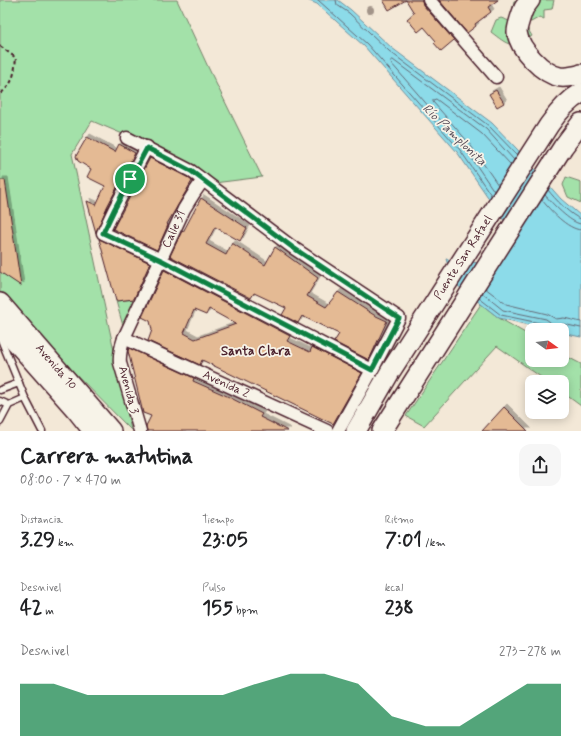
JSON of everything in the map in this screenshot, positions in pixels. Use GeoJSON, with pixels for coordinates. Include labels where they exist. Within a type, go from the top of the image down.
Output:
{"type":"FeatureCollection","features":[{"type":"Feature","properties":{"kind":"main road"},"geometry":{"type":"LineString","coordinates":[[530,0],[524,9],[517,31],[523,47],[545,71],[553,75],[562,77],[581,74]]}},
{"type":"Feature","properties":{"kind":"main road","name":"Puente San Rafael"},"geometry":{"type":"LineString","coordinates":[[356,431],[381,371],[549,125],[562,108],[579,93]]}},
{"type":"Feature","properties":{"kind":"main road","name":"Puente San Rafael"},"geometry":{"type":"LineString","coordinates":[[382,431],[563,147],[581,123]]}},
{"type":"Feature","properties":{"kind":"main road"},"geometry":{"type":"LineString","coordinates":[[563,147],[581,136]]}},
{"type":"Feature","properties":{"kind":"main road","name":"Avenida 10"},"geometry":{"type":"LineString","coordinates":[[2,321],[93,431]]}},
{"type":"Feature","properties":{"kind":"main road","name":"Avenida 10"},"geometry":{"type":"LineString","coordinates":[[2,321],[111,431]]}},
{"type":"Feature","properties":{"kind":"street"},"geometry":{"type":"LineString","coordinates":[[429,0],[496,77]]}},
{"type":"Feature","properties":{"kind":"street"},"geometry":{"type":"LineString","coordinates":[[127,138],[191,171],[292,247],[399,318],[381,371],[338,431]]}},
{"type":"Feature","properties":{"kind":"street"},"geometry":{"type":"LineString","coordinates":[[147,148],[103,233],[161,260],[381,371]]}},
{"type":"Feature","properties":{"kind":"street","name":"Calle 31"},"geometry":{"type":"LineString","coordinates":[[122,343],[184,209],[203,180]]}},
{"type":"Feature","properties":{"kind":"street","name":"Avenida 3"},"geometry":{"type":"LineString","coordinates":[[122,343],[120,363],[140,431]]}},
{"type":"Feature","properties":{"kind":"street","name":"Avenida 2"},"geometry":{"type":"LineString","coordinates":[[122,343],[327,431]]}},
{"type":"Feature","properties":{"kind":"lane"},"geometry":{"type":"LineString","coordinates":[[2,321],[19,383],[42,431]]}},
{"type":"Feature","properties":{"kind":"lane"},"geometry":{"type":"LineString","coordinates":[[0,390],[19,383]]}},
{"type":"Feature","properties":{"kind":"lane"},"geometry":{"type":"LineString","coordinates":[[0,422],[9,405],[25,398]]}},
{"type":"Feature","properties":{"kind":"lane"},"geometry":{"type":"LineString","coordinates":[[0,401],[9,405]]}},
{"type":"Feature","properties":{"kind":"path"},"geometry":{"type":"LineString","coordinates":[[0,46],[16,58],[14,75],[7,88],[0,94]]}},
{"type":"Feature","properties":{"kind":"green space"},"geometry":{"type":"Polygon","coordinates":[[[0,0],[177,0],[262,177],[214,183],[151,146],[92,121],[72,154],[131,430],[0,297],[0,0]]]}},
{"type":"Feature","properties":{"kind":"green space"},"geometry":{"type":"Polygon","coordinates":[[[520,0],[554,0],[552,9],[544,10],[544,19],[540,17],[531,22],[520,19],[512,11],[514,2],[520,0]]]}},
{"type":"Feature","properties":{"kind":"green space"},"geometry":{"type":"Polygon","coordinates":[[[501,18],[526,26],[532,36],[520,43],[506,43],[491,32],[496,20],[501,18]]]}},
{"type":"Feature","properties":{"kind":"green space"},"geometry":{"type":"Polygon","coordinates":[[[566,177],[581,182],[581,203],[568,197],[563,185],[566,177]]]}},
{"type":"Feature","properties":{"kind":"green space"},"geometry":{"type":"Polygon","coordinates":[[[136,299],[125,333],[116,301],[136,299]]]}},
{"type":"Feature","properties":{"kind":"green space"},"geometry":{"type":"Polygon","coordinates":[[[481,304],[499,318],[525,333],[525,366],[497,346],[424,426],[406,416],[481,304]]]}},
{"type":"Feature","properties":{"kind":"green space"},"geometry":{"type":"Polygon","coordinates":[[[569,358],[581,364],[581,406],[569,397],[569,375],[538,375],[527,367],[569,367],[569,358]]]}},
{"type":"Feature","properties":{"kind":"water","name":"Río Pamplonita"},"geometry":{"type":"Polygon","coordinates":[[[307,0],[338,0],[392,48],[492,123],[561,199],[581,216],[581,337],[569,334],[569,323],[525,324],[499,318],[453,282],[446,259],[480,263],[505,222],[457,152],[364,46],[317,4],[307,0]]]}},
{"type":"Feature","properties":{"kind":"building"},"geometry":{"type":"Polygon","coordinates":[[[383,0],[406,0],[389,10],[383,0]]]}},
{"type":"Feature","properties":{"kind":"building"},"geometry":{"type":"Polygon","coordinates":[[[406,0],[422,0],[423,5],[454,40],[441,51],[434,43],[436,41],[424,27],[418,32],[407,19],[414,13],[406,0]]]}},
{"type":"Feature","properties":{"kind":"building"},"geometry":{"type":"Polygon","coordinates":[[[439,0],[498,0],[488,7],[491,12],[475,24],[476,26],[467,33],[439,0]]]}},
{"type":"Feature","properties":{"kind":"building"},"geometry":{"type":"Polygon","coordinates":[[[496,90],[504,103],[497,107],[489,94],[496,90]]]}},
{"type":"Feature","properties":{"kind":"building"},"geometry":{"type":"Polygon","coordinates":[[[87,137],[115,152],[119,144],[135,153],[107,207],[96,233],[87,201],[96,205],[105,186],[87,177],[91,169],[78,161],[76,156],[87,137]]]}},
{"type":"Feature","properties":{"kind":"building"},"geometry":{"type":"Polygon","coordinates":[[[150,158],[192,181],[167,224],[168,225],[157,250],[113,229],[150,158]]]}},
{"type":"Feature","properties":{"kind":"building"},"geometry":{"type":"Polygon","coordinates":[[[0,180],[5,180],[21,286],[0,272],[0,180]]]}},
{"type":"Feature","properties":{"kind":"building"},"geometry":{"type":"Polygon","coordinates":[[[201,198],[247,228],[240,241],[215,227],[206,244],[226,255],[232,243],[265,265],[275,247],[318,278],[307,296],[326,307],[338,292],[374,315],[387,321],[369,360],[334,342],[339,334],[302,316],[298,323],[282,315],[286,308],[254,293],[251,298],[170,256],[182,231],[183,232],[201,198]]]}},
{"type":"Feature","properties":{"kind":"building"},"geometry":{"type":"Polygon","coordinates":[[[99,239],[150,263],[134,299],[116,301],[99,239]]]}},
{"type":"Feature","properties":{"kind":"building"},"geometry":{"type":"Polygon","coordinates":[[[164,270],[290,336],[287,341],[310,352],[312,347],[362,373],[333,424],[202,360],[200,365],[148,341],[152,330],[150,321],[142,317],[164,270]],[[209,309],[206,315],[194,310],[184,333],[195,339],[236,324],[209,309]]]}},
{"type":"Feature","properties":{"kind":"building"},"geometry":{"type":"Polygon","coordinates":[[[129,348],[194,378],[193,381],[262,414],[260,417],[288,431],[147,431],[146,426],[151,416],[143,413],[128,351],[129,348]]]}},
{"type":"Feature","properties":{"kind":"building"},"geometry":{"type":"Polygon","coordinates":[[[504,407],[528,431],[482,431],[504,407]]]}},
{"type":"Feature","properties":{"kind":"district","name":"Santa Clara"},"geometry":{"type":"Point","coordinates":[256,351]}},
{"type":"Feature","properties":{"kind":"route"},"geometry":{"type":"LineString","coordinates":[[147,148],[191,171],[292,247],[399,318],[372,370],[161,260],[103,233],[130,179],[147,148]]}}]}
